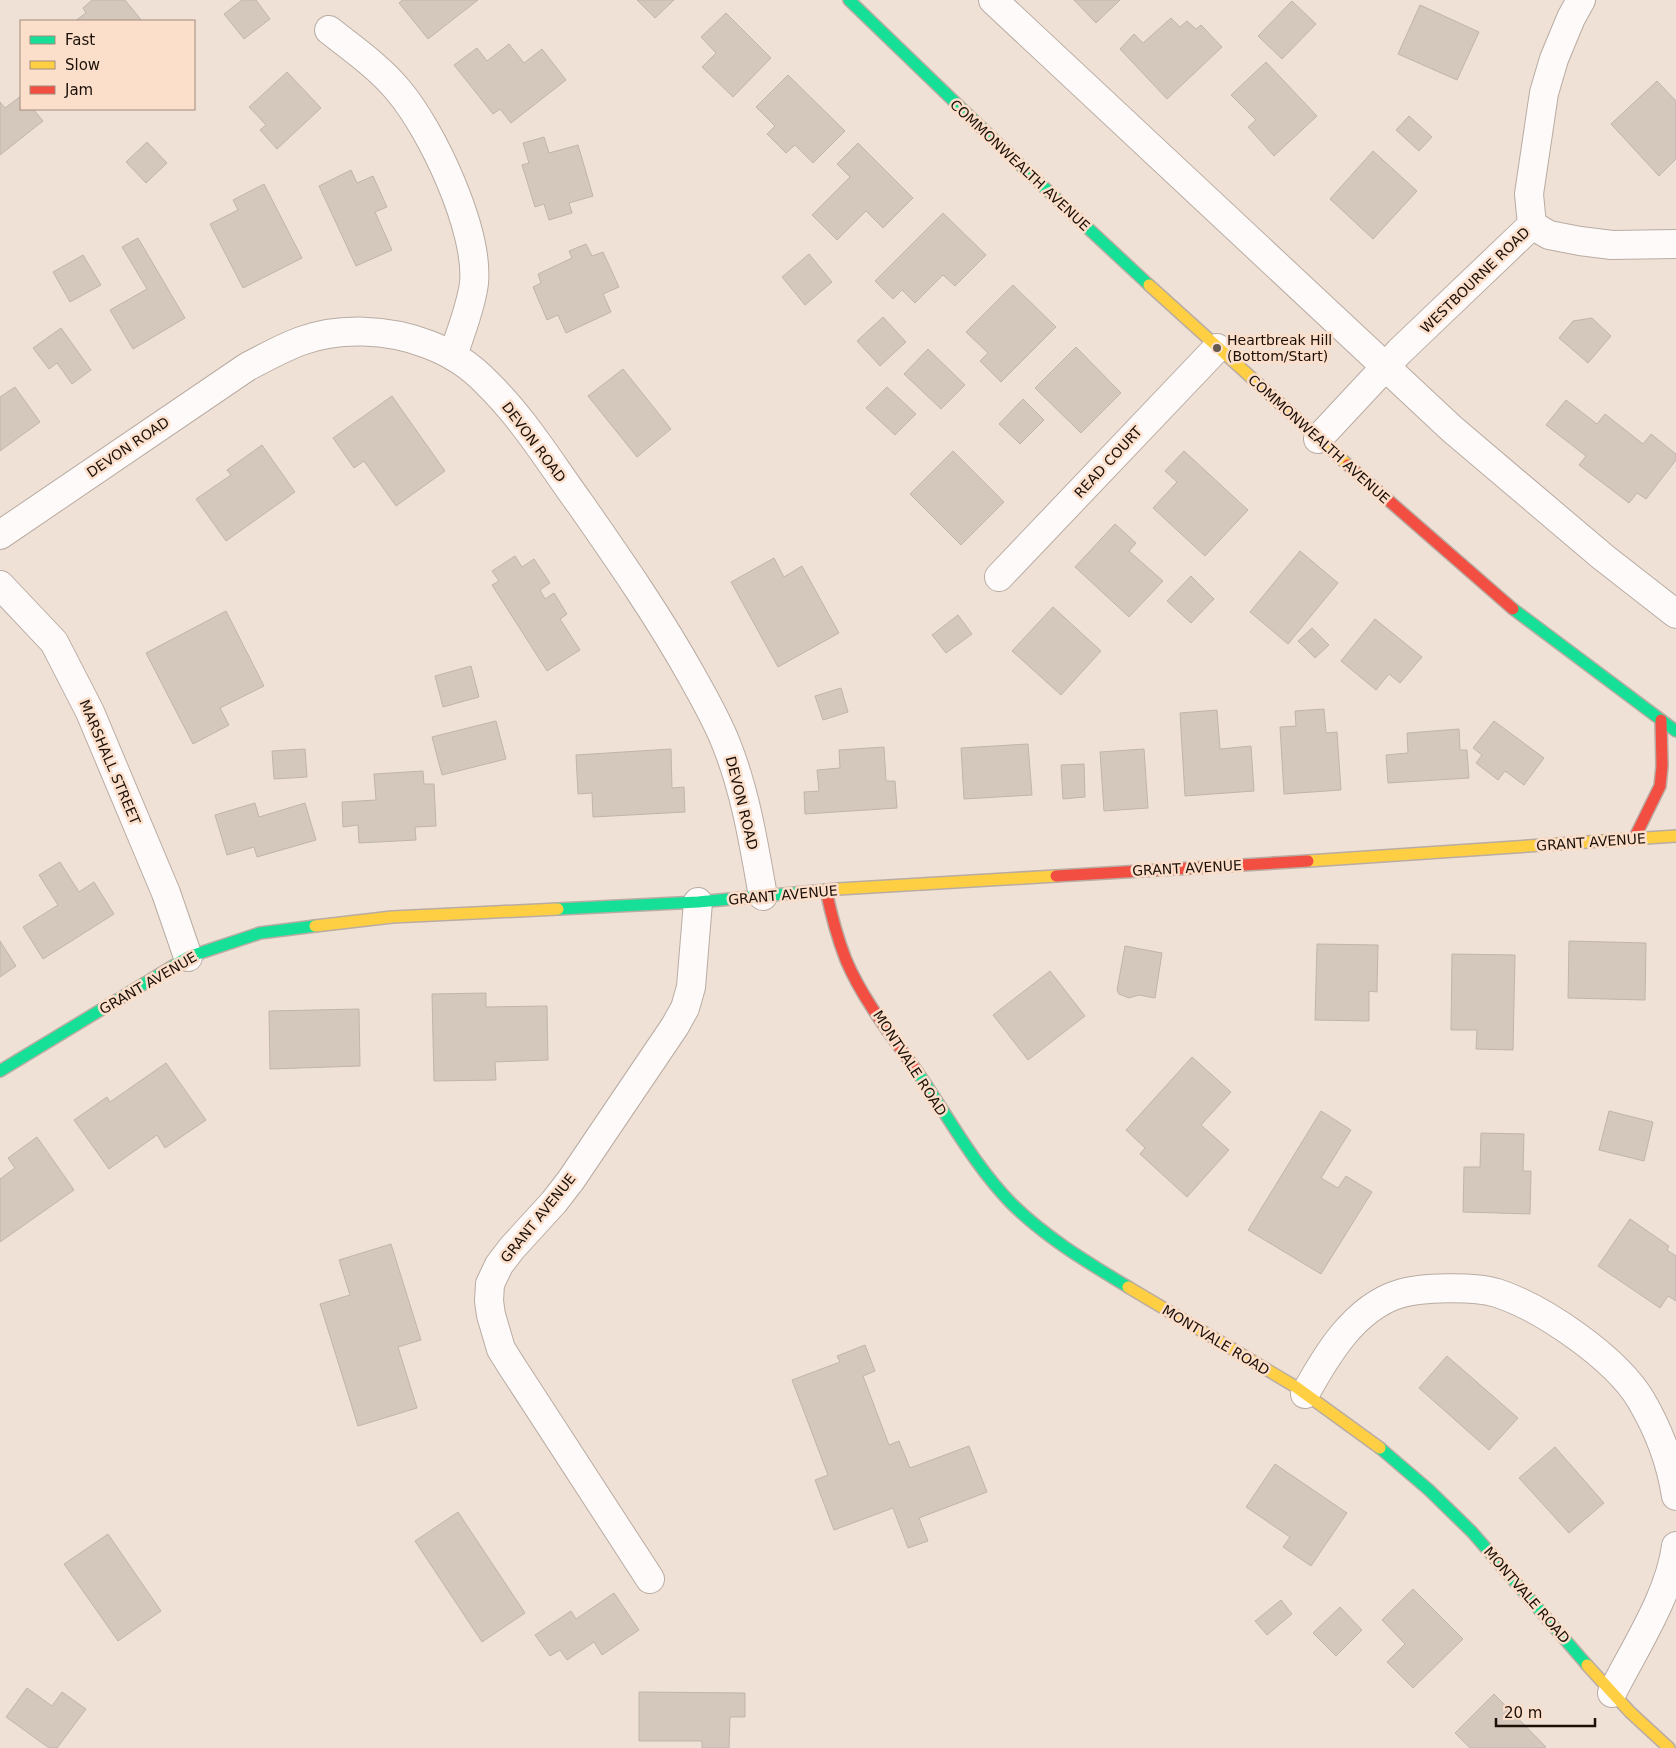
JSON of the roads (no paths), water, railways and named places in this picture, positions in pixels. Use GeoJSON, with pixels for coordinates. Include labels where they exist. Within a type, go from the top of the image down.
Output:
{"type":"FeatureCollection","features":[{"type":"Feature","properties":{"kind":"street","name":"COMMONWEALTH AVENUE"},"geometry":{"type":"LineString","coordinates":[[849,0],[968,117],[1217,348],[1318,438],[1488,588],[1533,625],[1676,731]]}},
{"type":"Feature","properties":{"kind":"street"},"geometry":{"type":"LineString","coordinates":[[993,0],[1452,429],[1603,557],[1676,614]]}},
{"type":"Feature","properties":{"kind":"street","name":"WESTBOURNE ROAD"},"geometry":{"type":"LineString","coordinates":[[1318,438],[1385,366],[1532,225],[1529,194],[1544,93],[1554,59],[1571,18],[1581,0]]}},
{"type":"Feature","properties":{"kind":"street"},"geometry":{"type":"LineString","coordinates":[[329,30],[377,69],[400,92],[431,140],[457,197],[470,238],[475,265],[474,284],[470,301],[453,356]]}},
{"type":"Feature","properties":{"kind":"street"},"geometry":{"type":"LineString","coordinates":[[1532,225],[1549,235],[1580,241],[1612,245],[1676,244]]}},
{"type":"Feature","properties":{"kind":"street","name":"DEVON ROAD"},"geometry":{"type":"LineString","coordinates":[[0,535],[247,368],[302,340],[334,333],[365,332],[398,336],[426,344],[453,356],[486,382],[516,413],[624,567],[675,645],[716,721],[728,748],[747,812],[763,896]]}},
{"type":"Feature","properties":{"kind":"street","name":"READ COURT"},"geometry":{"type":"LineString","coordinates":[[999,577],[1217,348]]}},
{"type":"Feature","properties":{"kind":"street","name":"MARSHALL STREET"},"geometry":{"type":"LineString","coordinates":[[0,585],[54,642],[90,712],[166,893],[188,957]]}},
{"type":"Feature","properties":{"kind":"street"},"geometry":{"type":"LineString","coordinates":[[1634,839],[1654,802],[1660,786],[1662,766],[1661,720]]}},
{"type":"Feature","properties":{"kind":"street","name":"GRANT AVENUE"},"geometry":{"type":"LineString","coordinates":[[0,1071],[188,957],[260,933],[392,916],[698,902],[826,890],[1415,855],[1676,836]]}},
{"type":"Feature","properties":{"kind":"street","name":"MONTVALE ROAD"},"geometry":{"type":"LineString","coordinates":[[826,890],[840,945],[865,993],[949,1122],[979,1163],[1024,1216],[1068,1249],[1305,1394],[1367,1437],[1408,1470],[1460,1520],[1612,1693],[1649,1731],[1669,1748]]}},
{"type":"Feature","properties":{"kind":"street","name":"GRANT AVENUE"},"geometry":{"type":"LineString","coordinates":[[650,1580],[540,1413],[501,1349],[494,1330],[488,1301],[490,1284],[499,1266],[512,1248],[554,1202],[570,1180],[675,1026],[685,1008],[691,987],[698,902]]}},
{"type":"Feature","properties":{"kind":"street"},"geometry":{"type":"LineString","coordinates":[[1305,1394],[1325,1359],[1340,1338],[1358,1319],[1376,1305],[1398,1294],[1431,1289],[1468,1288],[1496,1292],[1526,1306],[1576,1336],[1602,1355],[1622,1376],[1640,1399],[1657,1434],[1670,1469],[1676,1496]]}},
{"type":"Feature","properties":{"kind":"street"},"geometry":{"type":"LineString","coordinates":[[1612,1693],[1655,1610],[1669,1575],[1676,1546]]}},
{"type":"Feature","properties":{"kind":"place","name":"Heartbreak Hill (Bottom/Start)"},"geometry":{"type":"Point","coordinates":[1217,348]}}]}
